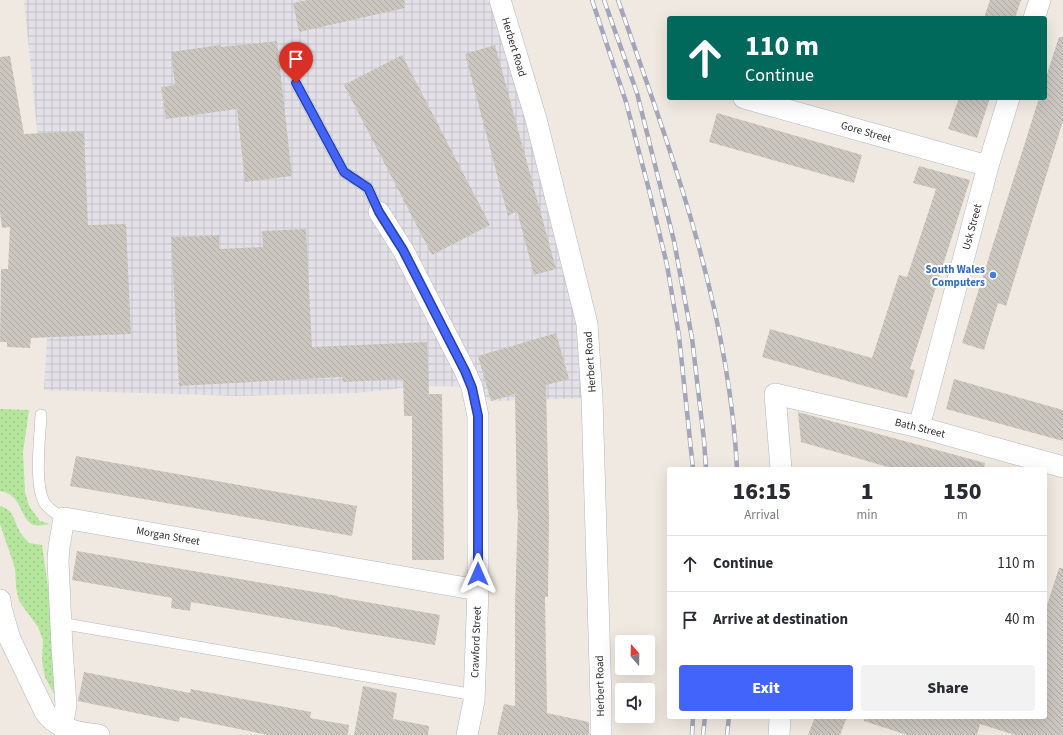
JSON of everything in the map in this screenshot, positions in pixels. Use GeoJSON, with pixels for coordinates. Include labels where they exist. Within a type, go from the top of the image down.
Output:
{"type":"FeatureCollection","features":[{"type":"Feature","properties":{"kind":"street","name":"Herbert Road"},"geometry":{"type":"LineString","coordinates":[[500,0],[536,119],[587,324],[592,406],[601,701],[600,735]]}},
{"type":"Feature","properties":{"kind":"street"},"geometry":{"type":"LineString","coordinates":[[1035,16],[1040,0]]}},
{"type":"Feature","properties":{"kind":"street","name":"Gore Street"},"geometry":{"type":"LineString","coordinates":[[751,100],[988,166]]}},
{"type":"Feature","properties":{"kind":"street","name":"Usk Street"},"geometry":{"type":"LineString","coordinates":[[918,427],[988,166],[1008,100]]}},
{"type":"Feature","properties":{"kind":"street","name":"Crawford Street"},"geometry":{"type":"LineString","coordinates":[[379,212],[403,250],[465,371],[472,388],[478,416],[478,590],[475,695],[467,735]]}},
{"type":"Feature","properties":{"kind":"street","name":"Bath Street"},"geometry":{"type":"LineString","coordinates":[[781,467],[775,394],[918,427],[1063,467]]}},
{"type":"Feature","properties":{"kind":"street"},"geometry":{"type":"LineString","coordinates":[[62,727],[66,705],[60,623],[59,547],[64,518]]}},
{"type":"Feature","properties":{"kind":"street","name":"Morgan Street"},"geometry":{"type":"LineString","coordinates":[[64,518],[478,590]]}},
{"type":"Feature","properties":{"kind":"street"},"geometry":{"type":"LineString","coordinates":[[0,600],[10,639],[37,697],[51,721],[62,727],[83,733],[99,735]]}},
{"type":"Feature","properties":{"kind":"street"},"geometry":{"type":"LineString","coordinates":[[779,735],[780,719]]}},
{"type":"Feature","properties":{"kind":"lane"},"geometry":{"type":"LineString","coordinates":[[296,83],[344,172],[368,188],[379,212]]}},
{"type":"Feature","properties":{"kind":"lane"},"geometry":{"type":"LineString","coordinates":[[41,415],[39,479],[41,490],[44,502],[50,510],[64,518]]}},
{"type":"Feature","properties":{"kind":"lane"},"geometry":{"type":"LineString","coordinates":[[60,623],[475,695]]}},
{"type":"Feature","properties":{"kind":"shaded area"},"geometry":{"type":"Polygon","coordinates":[[[24,0],[500,0],[536,119],[592,398],[491,401],[472,387],[421,386],[357,393],[238,396],[44,390],[48,322],[38,138],[24,0]]]}},
{"type":"Feature","properties":{"kind":"green space"},"geometry":{"type":"Polygon","coordinates":[[[0,409],[29,410],[23,452],[25,492],[29,506],[40,521],[50,524],[34,525],[29,523],[13,497],[0,491],[0,409]]]}},
{"type":"Feature","properties":{"kind":"green space"},"geometry":{"type":"Polygon","coordinates":[[[0,506],[11,512],[20,532],[29,543],[42,545],[51,608],[60,692],[54,694],[45,677],[42,661],[43,640],[38,627],[19,601],[16,587],[15,568],[0,524],[0,506]]]}},
{"type":"Feature","properties":{"kind":"building"},"geometry":{"type":"Polygon","coordinates":[[[308,0],[404,0],[405,8],[299,32],[293,3],[308,0]]]}},
{"type":"Feature","properties":{"kind":"building"},"geometry":{"type":"Polygon","coordinates":[[[990,0],[1021,0],[1016,16],[985,16],[990,0]]]}},
{"type":"Feature","properties":{"kind":"building"},"geometry":{"type":"Polygon","coordinates":[[[1059,37],[1063,37],[1063,121],[1006,306],[998,303],[984,350],[962,343],[1038,100],[1047,100],[1047,74],[1059,37]]]}},
{"type":"Feature","properties":{"kind":"building"},"geometry":{"type":"Polygon","coordinates":[[[277,41],[292,176],[245,182],[237,109],[166,119],[161,87],[175,85],[171,52],[220,45],[221,47],[277,41]]]}},
{"type":"Feature","properties":{"kind":"building"},"geometry":{"type":"Polygon","coordinates":[[[495,45],[556,269],[534,275],[517,211],[508,216],[465,54],[495,45]]]}},
{"type":"Feature","properties":{"kind":"building"},"geometry":{"type":"Polygon","coordinates":[[[402,55],[490,225],[432,255],[344,85],[402,55]]]}},
{"type":"Feature","properties":{"kind":"building"},"geometry":{"type":"Polygon","coordinates":[[[10,56],[24,134],[84,131],[88,225],[126,224],[131,334],[31,338],[30,348],[7,347],[7,342],[0,342],[1,269],[8,269],[10,227],[2,228],[0,212],[0,57],[10,56]]]}},
{"type":"Feature","properties":{"kind":"building"},"geometry":{"type":"Polygon","coordinates":[[[958,100],[989,100],[977,138],[948,129],[958,100]]]}},
{"type":"Feature","properties":{"kind":"building"},"geometry":{"type":"Polygon","coordinates":[[[717,113],[862,155],[854,183],[709,142],[717,113]]]}},
{"type":"Feature","properties":{"kind":"building"},"geometry":{"type":"Polygon","coordinates":[[[919,166],[970,180],[910,369],[915,370],[907,398],[762,357],[770,329],[872,358],[899,275],[907,277],[936,189],[913,183],[919,166]]]}},
{"type":"Feature","properties":{"kind":"building"},"geometry":{"type":"Polygon","coordinates":[[[306,229],[312,347],[427,342],[429,394],[442,394],[444,560],[412,560],[412,416],[404,416],[403,379],[343,382],[342,377],[179,386],[171,237],[219,235],[219,249],[263,247],[262,231],[306,229]]]}},
{"type":"Feature","properties":{"kind":"building"},"geometry":{"type":"Polygon","coordinates":[[[556,333],[569,379],[546,385],[549,517],[548,597],[545,597],[547,713],[589,722],[589,735],[497,735],[504,704],[515,706],[515,605],[518,510],[515,394],[491,401],[478,356],[556,333]]]}},
{"type":"Feature","properties":{"kind":"building"},"geometry":{"type":"Polygon","coordinates":[[[954,379],[1063,410],[1063,441],[946,409],[954,379]]]}},
{"type":"Feature","properties":{"kind":"building"},"geometry":{"type":"Polygon","coordinates":[[[798,412],[985,463],[984,467],[888,467],[801,442],[798,412]]]}},
{"type":"Feature","properties":{"kind":"building"},"geometry":{"type":"Polygon","coordinates":[[[76,456],[357,506],[352,536],[70,486],[76,456]]]}},
{"type":"Feature","properties":{"kind":"building"},"geometry":{"type":"Polygon","coordinates":[[[77,551],[440,615],[435,645],[191,602],[190,611],[171,608],[172,598],[72,580],[77,551]]]}},
{"type":"Feature","properties":{"kind":"building"},"geometry":{"type":"Polygon","coordinates":[[[1059,568],[1063,568],[1063,735],[1015,735],[980,724],[977,735],[907,735],[864,721],[864,719],[1047,719],[1047,605],[1059,568]]]}},
{"type":"Feature","properties":{"kind":"building"},"geometry":{"type":"Polygon","coordinates":[[[84,672],[190,693],[191,689],[311,712],[310,718],[349,725],[348,735],[268,735],[180,717],[179,722],[78,701],[84,672]]]}},
{"type":"Feature","properties":{"kind":"building"},"geometry":{"type":"Polygon","coordinates":[[[363,686],[397,693],[393,719],[429,726],[428,735],[354,735],[363,686]]]}},
{"type":"Feature","properties":{"kind":"building"},"geometry":{"type":"Polygon","coordinates":[[[814,719],[846,719],[840,735],[808,735],[814,719]]]}},
{"type":"Feature","properties":{"kind":"railway"},"geometry":{"type":"LineString","coordinates":[[592,0],[626,102],[667,265],[679,336],[693,467]]}},
{"type":"Feature","properties":{"kind":"railway"},"geometry":{"type":"LineString","coordinates":[[604,0],[637,93],[674,241],[692,338],[706,467]]}},
{"type":"Feature","properties":{"kind":"railway"},"geometry":{"type":"LineString","coordinates":[[618,0],[677,172],[710,289],[732,409],[737,467]]}},
{"type":"Feature","properties":{"kind":"railway"},"geometry":{"type":"LineString","coordinates":[[692,735],[693,719]]}},
{"type":"Feature","properties":{"kind":"railway"},"geometry":{"type":"LineString","coordinates":[[703,735],[705,719]]}},
{"type":"Feature","properties":{"kind":"railway"},"geometry":{"type":"LineString","coordinates":[[727,735],[729,719]]}},
{"type":"Feature","properties":{"kind":"place","name":"South Wales Computers"},"geometry":{"type":"Point","coordinates":[993,275]}},
{"type":"Feature","properties":{"kind":"route"},"geometry":{"type":"LineString","coordinates":[[296,83],[344,172],[368,188],[379,212],[403,250],[465,371],[472,388],[478,416],[478,574]]}}]}
